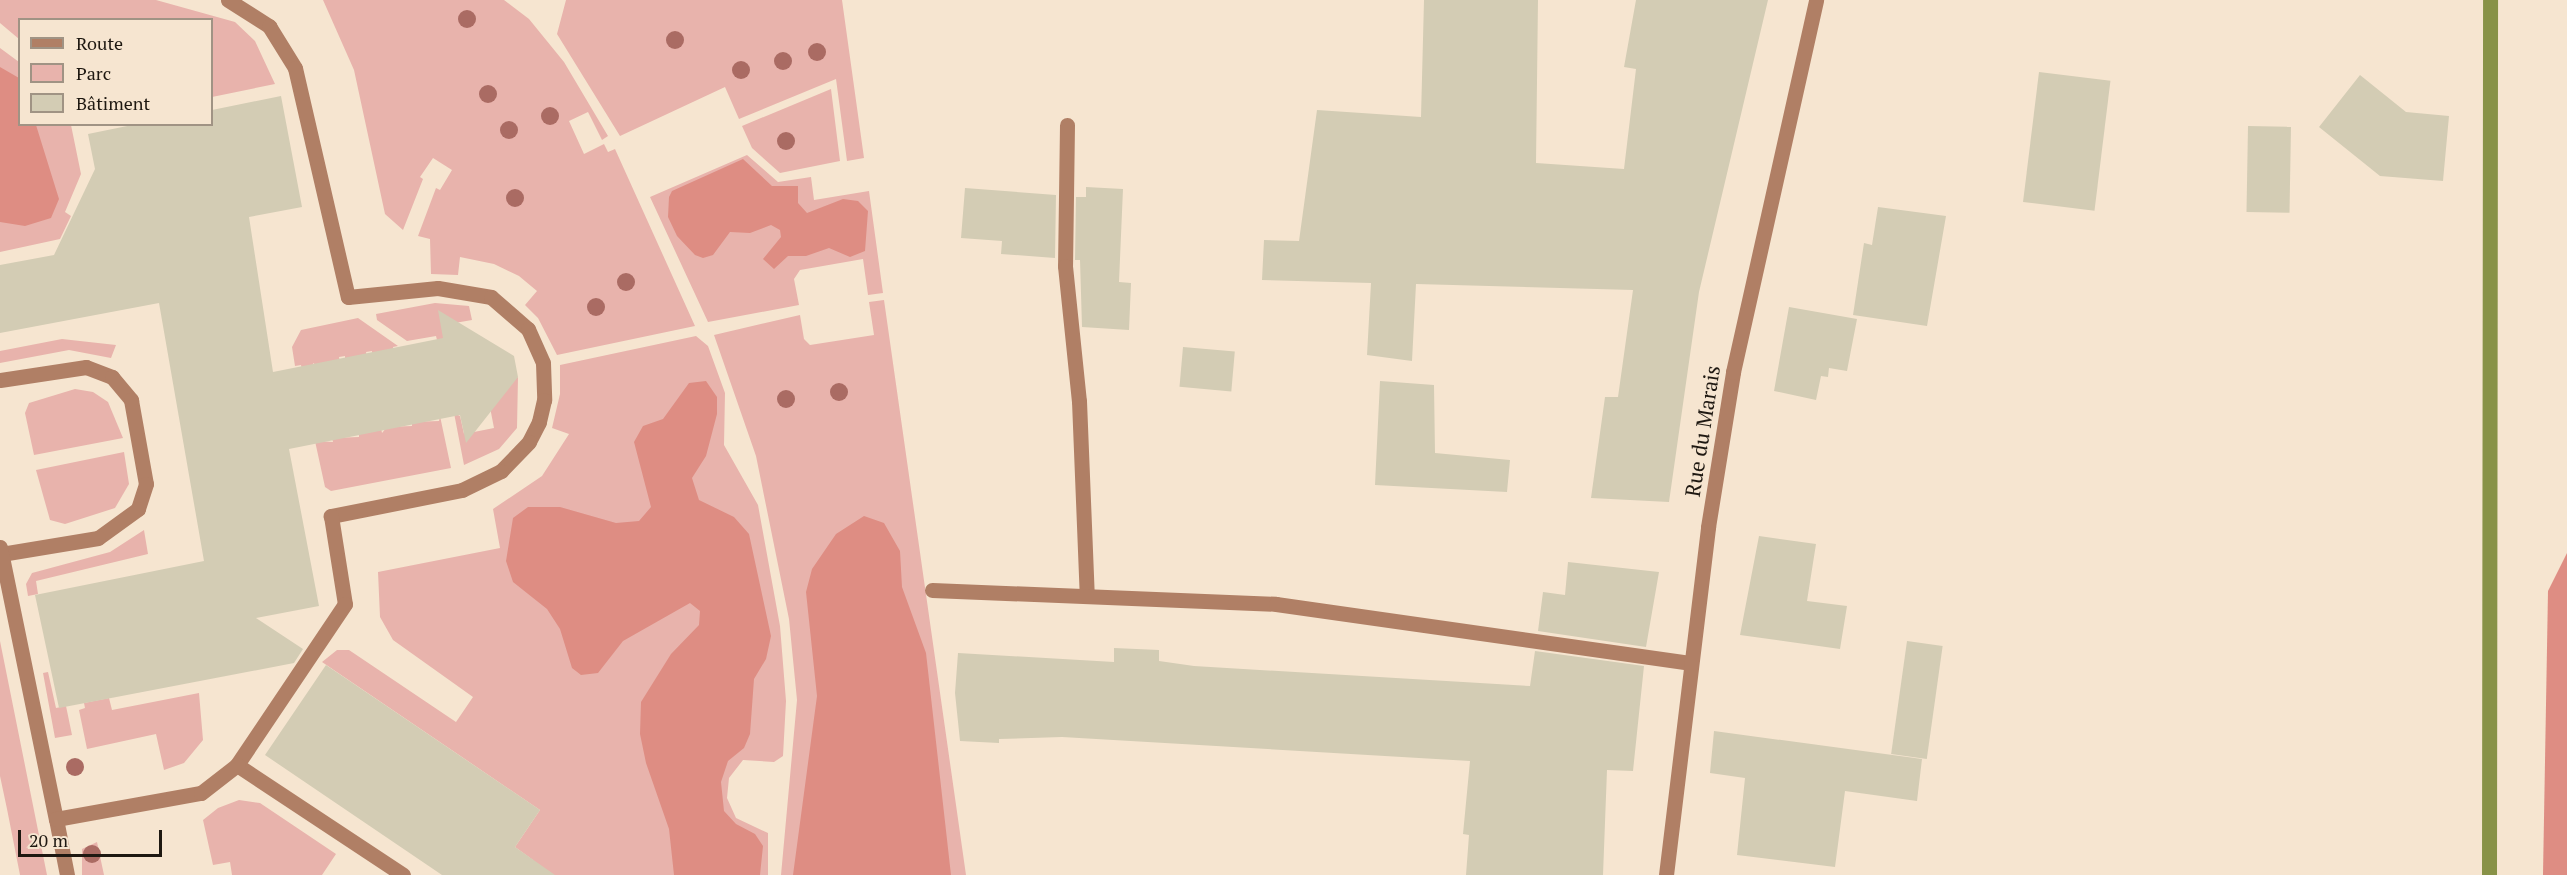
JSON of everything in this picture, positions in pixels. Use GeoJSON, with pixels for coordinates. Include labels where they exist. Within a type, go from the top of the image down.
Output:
{"type":"FeatureCollection","features":[{"type":"Feature","properties":{"kind":"street"},"geometry":{"type":"LineString","coordinates":[[56,819],[201,793],[237,765],[345,604],[331,516],[462,490],[501,471],[529,442],[538,422],[545,375],[540,350],[528,329],[491,297],[438,288],[348,297],[295,68],[269,26],[228,0]]}},
{"type":"Feature","properties":{"kind":"street","name":"Rue du Marais"},"geometry":{"type":"LineString","coordinates":[[1666,875],[1690,663],[1733,372],[1816,0]]}},
{"type":"Feature","properties":{"kind":"street"},"geometry":{"type":"LineString","coordinates":[[1067,125],[1065,266],[1079,401],[1087,596]]}},
{"type":"Feature","properties":{"kind":"street"},"geometry":{"type":"LineString","coordinates":[[0,380],[87,367],[112,377],[131,400],[146,484],[138,509],[106,533],[1,551],[67,875]]}},
{"type":"Feature","properties":{"kind":"street"},"geometry":{"type":"LineString","coordinates":[[932,590],[1276,604],[1690,663]]}},
{"type":"Feature","properties":{"kind":"street"},"geometry":{"type":"LineString","coordinates":[[237,765],[403,875]]}},
{"type":"Feature","properties":{"kind":"green space"},"geometry":{"type":"Polygon","coordinates":[[[0,0],[156,0],[235,22],[255,41],[275,84],[213,97],[213,18],[18,18],[18,38],[0,23],[0,0]]]}},
{"type":"Feature","properties":{"kind":"green space"},"geometry":{"type":"Polygon","coordinates":[[[323,0],[504,0],[529,19],[564,62],[608,136],[602,140],[588,112],[569,121],[584,154],[604,144],[608,152],[615,149],[695,326],[557,355],[538,318],[525,305],[537,291],[519,276],[494,264],[460,257],[458,275],[431,274],[430,239],[418,236],[436,188],[440,190],[452,170],[433,158],[420,177],[423,179],[403,230],[385,214],[354,70],[323,0]]]}},
{"type":"Feature","properties":{"kind":"green space"},"geometry":{"type":"Polygon","coordinates":[[[566,0],[842,0],[864,158],[847,161],[836,79],[739,119],[725,87],[620,136],[557,34],[566,0]]]}},
{"type":"Feature","properties":{"kind":"green space"},"geometry":{"type":"Polygon","coordinates":[[[0,48],[18,61],[18,126],[71,126],[81,174],[65,212],[71,216],[60,239],[0,252],[0,48]]]}},
{"type":"Feature","properties":{"kind":"green space"},"geometry":{"type":"Polygon","coordinates":[[[831,89],[840,161],[780,173],[752,148],[742,126],[831,89]]]}},
{"type":"Feature","properties":{"kind":"green space"},"geometry":{"type":"Polygon","coordinates":[[[747,155],[778,182],[811,177],[814,200],[869,191],[883,293],[868,295],[863,259],[800,270],[794,279],[799,305],[708,322],[650,197],[747,155]]]}},
{"type":"Feature","properties":{"kind":"green space"},"geometry":{"type":"Polygon","coordinates":[[[884,300],[966,875],[781,875],[797,700],[789,619],[756,456],[714,335],[800,315],[804,339],[810,345],[874,335],[869,302],[884,300]]]}},
{"type":"Feature","properties":{"kind":"green space"},"geometry":{"type":"Polygon","coordinates":[[[435,303],[469,306],[472,320],[443,325],[446,337],[438,344],[436,336],[407,341],[377,320],[376,314],[435,303]]]}},
{"type":"Feature","properties":{"kind":"green space"},"geometry":{"type":"Polygon","coordinates":[[[358,318],[398,346],[393,347],[394,352],[372,355],[372,351],[366,352],[367,357],[345,361],[345,356],[339,357],[340,363],[319,367],[313,363],[313,367],[302,370],[301,365],[295,366],[292,347],[301,330],[358,318]]]}},
{"type":"Feature","properties":{"kind":"green space"},"geometry":{"type":"Polygon","coordinates":[[[696,336],[708,346],[725,393],[724,445],[758,505],[780,626],[786,701],[783,756],[774,762],[743,760],[729,778],[727,798],[736,818],[768,833],[768,875],[523,875],[533,860],[515,847],[540,810],[322,662],[337,650],[349,650],[456,722],[473,697],[393,640],[380,617],[378,572],[500,548],[493,509],[542,476],[569,434],[552,428],[560,394],[560,365],[696,336]]]}},
{"type":"Feature","properties":{"kind":"green space"},"geometry":{"type":"Polygon","coordinates":[[[62,339],[116,345],[111,358],[69,350],[0,363],[0,351],[62,339]]]}},
{"type":"Feature","properties":{"kind":"green space"},"geometry":{"type":"Polygon","coordinates":[[[518,377],[517,428],[499,449],[464,465],[454,413],[460,416],[464,434],[494,428],[488,397],[518,377]]]}},
{"type":"Feature","properties":{"kind":"green space"},"geometry":{"type":"Polygon","coordinates":[[[75,389],[93,392],[108,402],[123,438],[34,455],[25,413],[29,403],[75,389]]]}},
{"type":"Feature","properties":{"kind":"green space"},"geometry":{"type":"Polygon","coordinates":[[[440,416],[451,468],[331,491],[325,487],[315,441],[333,442],[332,438],[359,437],[359,433],[381,428],[382,433],[387,427],[412,426],[412,422],[439,421],[440,416]]]}},
{"type":"Feature","properties":{"kind":"green space"},"geometry":{"type":"Polygon","coordinates":[[[124,452],[129,484],[115,508],[65,524],[50,520],[36,470],[124,452]]]}},
{"type":"Feature","properties":{"kind":"green space"},"geometry":{"type":"Polygon","coordinates":[[[144,530],[148,554],[36,581],[38,594],[28,596],[26,584],[32,573],[110,552],[144,530]]]}},
{"type":"Feature","properties":{"kind":"green space"},"geometry":{"type":"Polygon","coordinates":[[[0,641],[47,875],[20,875],[0,776],[0,641]]]}},
{"type":"Feature","properties":{"kind":"green space"},"geometry":{"type":"Polygon","coordinates":[[[48,672],[56,708],[66,706],[72,735],[55,738],[43,673],[48,672]]]}},
{"type":"Feature","properties":{"kind":"green space"},"geometry":{"type":"Polygon","coordinates":[[[199,693],[203,740],[184,763],[164,770],[156,734],[87,749],[79,710],[85,708],[84,703],[109,698],[112,710],[199,693]]]}},
{"type":"Feature","properties":{"kind":"green space"},"geometry":{"type":"Polygon","coordinates":[[[239,800],[260,803],[336,854],[322,875],[232,875],[230,862],[213,865],[203,820],[218,808],[239,800]]]}},
{"type":"Feature","properties":{"kind":"green space"},"geometry":{"type":"Polygon","coordinates":[[[97,842],[104,875],[82,875],[82,849],[97,842]]]}},
{"type":"Feature","properties":{"kind":"shaded area"},"geometry":{"type":"Polygon","coordinates":[[[0,67],[18,77],[18,126],[36,126],[59,199],[51,218],[25,226],[0,222],[0,67]]]}},
{"type":"Feature","properties":{"kind":"shaded area"},"geometry":{"type":"Polygon","coordinates":[[[743,159],[772,186],[798,186],[798,203],[807,213],[843,199],[858,201],[868,211],[865,251],[850,257],[829,248],[806,256],[788,256],[774,269],[763,259],[781,237],[780,230],[771,225],[750,233],[730,232],[713,255],[703,258],[695,255],[677,236],[668,217],[669,197],[672,191],[743,159]]]}},
{"type":"Feature","properties":{"kind":"shaded area"},"geometry":{"type":"Polygon","coordinates":[[[706,381],[717,397],[717,414],[706,456],[692,478],[699,500],[734,517],[749,534],[771,636],[766,659],[754,679],[750,734],[744,748],[728,761],[721,782],[724,811],[736,824],[755,834],[763,846],[760,875],[674,875],[669,829],[646,763],[640,734],[641,702],[671,654],[699,625],[700,611],[690,603],[623,641],[598,673],[581,675],[572,668],[560,629],[547,609],[513,582],[506,561],[513,518],[528,507],[560,507],[616,523],[639,521],[651,507],[634,442],[643,426],[663,419],[689,383],[706,381]]]}},
{"type":"Feature","properties":{"kind":"shaded area"},"geometry":{"type":"Polygon","coordinates":[[[864,516],[884,523],[900,551],[902,587],[926,653],[951,875],[793,875],[817,696],[806,592],[812,569],[836,534],[864,516]]]}},
{"type":"Feature","properties":{"kind":"shaded area"},"geometry":{"type":"Polygon","coordinates":[[[2567,553],[2567,875],[2543,875],[2548,591],[2567,553]]]}},
{"type":"Feature","properties":{"kind":"building"},"geometry":{"type":"Polygon","coordinates":[[[1424,0],[1538,0],[1536,163],[1624,169],[1636,69],[1624,67],[1636,0],[1768,0],[1699,292],[1669,502],[1591,498],[1605,397],[1618,397],[1633,290],[1416,284],[1412,361],[1367,355],[1371,283],[1262,280],[1264,240],[1299,241],[1317,110],[1421,117],[1424,0]]]}},
{"type":"Feature","properties":{"kind":"building"},"geometry":{"type":"Polygon","coordinates":[[[2039,72],[2110,81],[2094,211],[2023,202],[2039,72]]]}},
{"type":"Feature","properties":{"kind":"building"},"geometry":{"type":"Polygon","coordinates":[[[2360,75],[2406,112],[2449,116],[2443,181],[2380,176],[2319,127],[2360,75]]]}},
{"type":"Feature","properties":{"kind":"building"},"geometry":{"type":"Polygon","coordinates":[[[281,96],[302,207],[249,217],[273,372],[443,338],[438,310],[514,356],[518,377],[466,443],[460,415],[289,449],[319,606],[256,618],[303,649],[294,663],[59,708],[35,595],[204,561],[159,303],[0,333],[0,265],[54,255],[95,169],[88,134],[127,126],[213,126],[213,110],[281,96]]]}},
{"type":"Feature","properties":{"kind":"building"},"geometry":{"type":"Polygon","coordinates":[[[2248,126],[2291,127],[2289,213],[2246,212],[2248,126]]]}},
{"type":"Feature","properties":{"kind":"building"},"geometry":{"type":"Polygon","coordinates":[[[1086,187],[1123,189],[1119,282],[1131,283],[1129,330],[1082,327],[1080,260],[1075,260],[1076,197],[1086,197],[1086,187]]]}},
{"type":"Feature","properties":{"kind":"building"},"geometry":{"type":"Polygon","coordinates":[[[965,188],[1056,195],[1055,258],[1001,254],[1002,241],[961,238],[965,188]]]}},
{"type":"Feature","properties":{"kind":"building"},"geometry":{"type":"Polygon","coordinates":[[[1878,207],[1946,216],[1927,326],[1853,315],[1864,243],[1872,245],[1878,207]]]}},
{"type":"Feature","properties":{"kind":"building"},"geometry":{"type":"Polygon","coordinates":[[[1789,307],[1857,319],[1847,371],[1829,368],[1828,377],[1821,376],[1816,400],[1774,391],[1789,307]]]}},
{"type":"Feature","properties":{"kind":"building"},"geometry":{"type":"Polygon","coordinates":[[[1183,347],[1235,352],[1231,391],[1180,387],[1183,347]]]}},
{"type":"Feature","properties":{"kind":"building"},"geometry":{"type":"Polygon","coordinates":[[[1380,381],[1434,385],[1435,453],[1510,460],[1507,492],[1375,485],[1380,381]]]}},
{"type":"Feature","properties":{"kind":"building"},"geometry":{"type":"Polygon","coordinates":[[[1759,536],[1816,544],[1807,601],[1847,606],[1840,649],[1740,635],[1759,536]]]}},
{"type":"Feature","properties":{"kind":"building"},"geometry":{"type":"Polygon","coordinates":[[[1568,562],[1659,572],[1646,647],[1538,631],[1543,592],[1565,595],[1568,562]]]}},
{"type":"Feature","properties":{"kind":"building"},"geometry":{"type":"Polygon","coordinates":[[[1907,641],[1943,646],[1927,759],[1891,754],[1907,641]]]}},
{"type":"Feature","properties":{"kind":"building"},"geometry":{"type":"Polygon","coordinates":[[[1114,648],[1159,650],[1159,661],[1194,666],[1530,686],[1535,651],[1644,666],[1633,771],[1607,770],[1603,875],[1466,875],[1469,835],[1463,834],[1470,761],[1062,737],[999,739],[999,743],[960,741],[955,693],[958,653],[1114,662],[1114,648]]]}},
{"type":"Feature","properties":{"kind":"building"},"geometry":{"type":"Polygon","coordinates":[[[326,665],[540,810],[515,847],[555,875],[442,875],[265,755],[326,665]]]}},
{"type":"Feature","properties":{"kind":"building"},"geometry":{"type":"Polygon","coordinates":[[[1714,731],[1922,759],[1917,801],[1845,791],[1835,867],[1737,855],[1745,778],[1710,773],[1714,731]]]}},
{"type":"Feature","properties":{"kind":"waterway"},"geometry":{"type":"LineString","coordinates":[[2489,875],[2490,0]]}}]}
